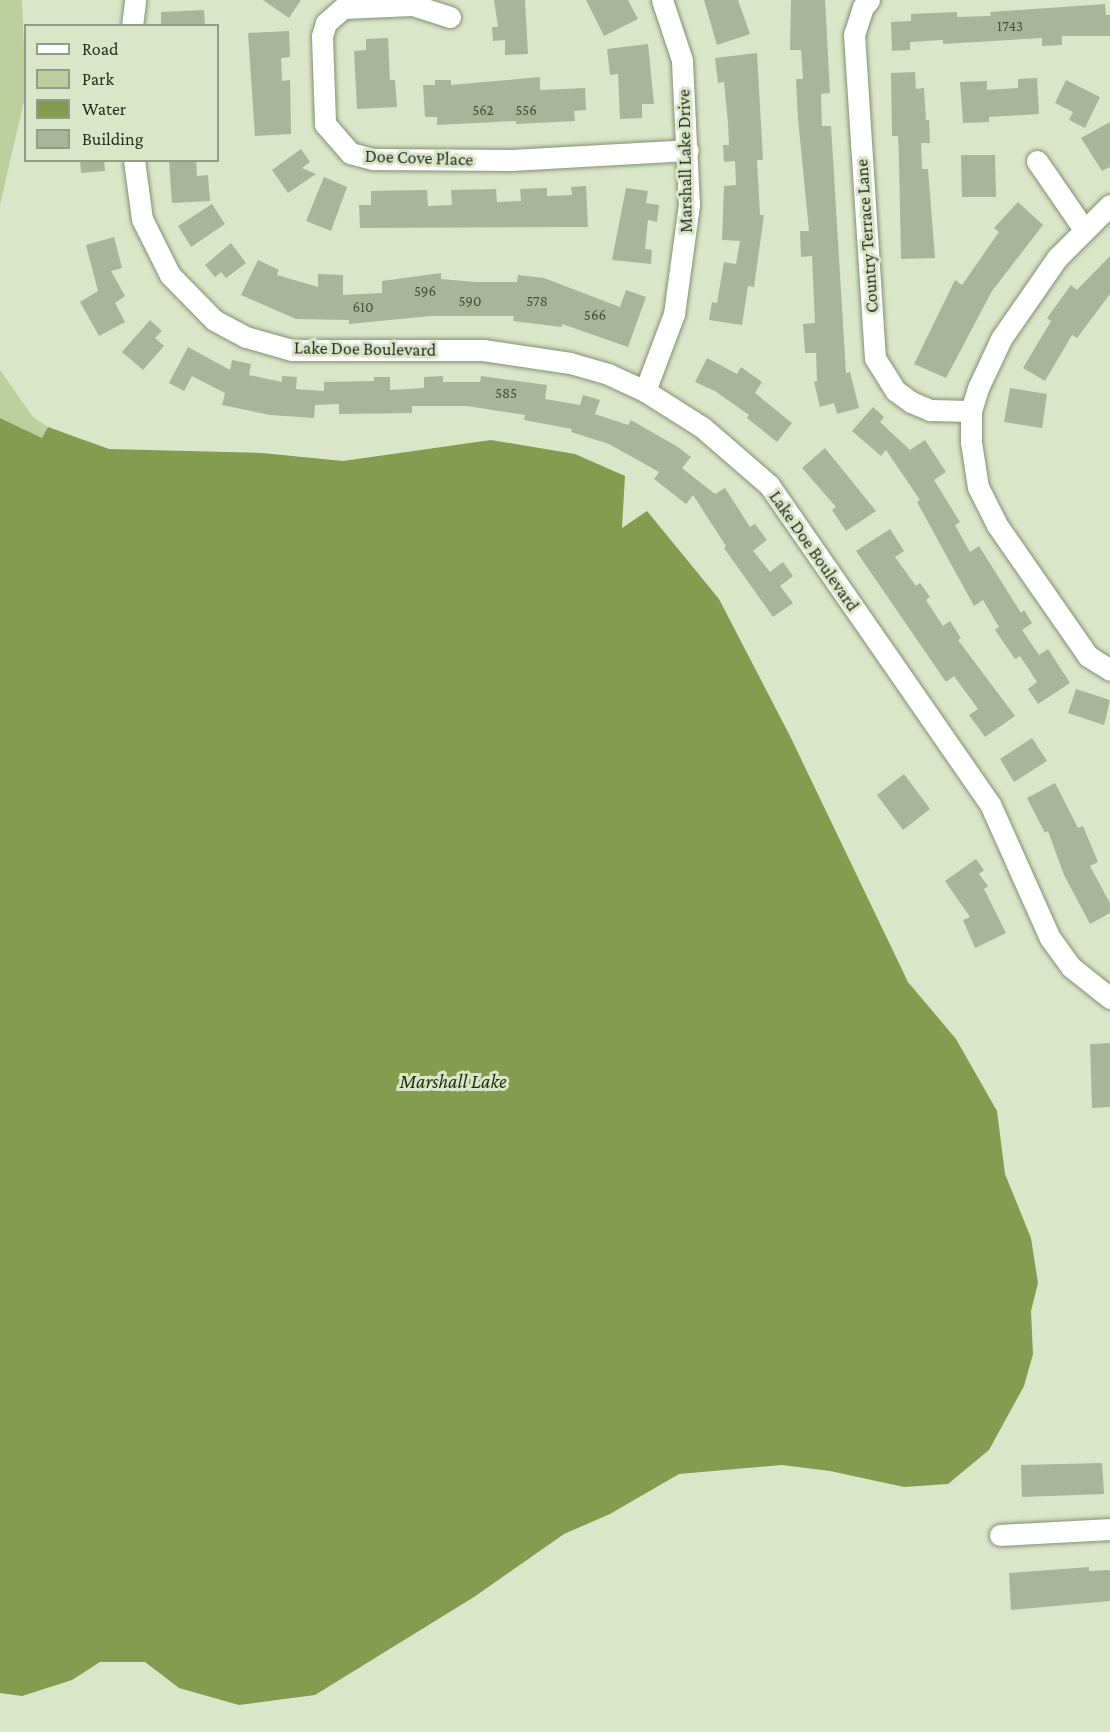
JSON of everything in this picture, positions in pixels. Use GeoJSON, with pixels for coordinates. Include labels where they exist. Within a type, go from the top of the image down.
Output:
{"type":"FeatureCollection","features":[{"type":"Feature","properties":{"kind":"street"},"geometry":{"type":"LineString","coordinates":[[132,24],[135,0]]}},
{"type":"Feature","properties":{"kind":"street","name":"Marshall Lake Drive"},"geometry":{"type":"LineString","coordinates":[[645,391],[666,342],[681,279],[689,205],[682,60],[662,0]]}},
{"type":"Feature","properties":{"kind":"street","name":"Country Terrace Lane"},"geometry":{"type":"LineString","coordinates":[[869,0],[862,7],[854,34],[875,358],[897,391],[911,402],[930,410],[971,411]]}},
{"type":"Feature","properties":{"kind":"street","name":"Doe Cove Place"},"geometry":{"type":"LineString","coordinates":[[450,17],[412,5],[343,8],[326,23],[322,36],[325,124],[350,153],[372,159],[511,160],[688,150]]}},
{"type":"Feature","properties":{"kind":"street"},"geometry":{"type":"LineString","coordinates":[[1037,161],[1083,228]]}},
{"type":"Feature","properties":{"kind":"street","name":"Lake Doe Boulevard"},"geometry":{"type":"LineString","coordinates":[[134,162],[142,219],[170,275],[214,320],[246,337],[292,350],[483,350],[528,354],[608,374],[645,391],[702,428],[769,485],[990,804],[1050,938],[1071,967],[1110,998]]}},
{"type":"Feature","properties":{"kind":"street"},"geometry":{"type":"LineString","coordinates":[[1110,205],[1083,228],[1011,321],[987,365],[971,411],[975,470],[984,503],[1088,657],[1110,670]]}},
{"type":"Feature","properties":{"kind":"street"},"geometry":{"type":"LineString","coordinates":[[1000,1535],[1110,1529]]}},
{"type":"Feature","properties":{"kind":"green space"},"geometry":{"type":"Polygon","coordinates":[[[0,0],[22,0],[24,101],[0,205],[0,0]]]}},
{"type":"Feature","properties":{"kind":"green space"},"geometry":{"type":"Polygon","coordinates":[[[0,370],[33,417],[48,427],[42,438],[0,418],[0,370]]]}},
{"type":"Feature","properties":{"kind":"water","name":"Marshall Lake"},"geometry":{"type":"Polygon","coordinates":[[[0,418],[42,438],[48,427],[109,449],[262,453],[343,461],[491,440],[575,454],[625,476],[622,528],[647,511],[719,599],[790,736],[908,982],[956,1039],[997,1111],[1005,1174],[1031,1238],[1038,1283],[1031,1311],[1033,1354],[1024,1386],[989,1450],[948,1484],[904,1487],[830,1471],[782,1465],[679,1474],[610,1514],[564,1534],[474,1597],[315,1695],[239,1705],[179,1688],[145,1662],[100,1662],[72,1680],[22,1696],[0,1693],[0,418]]]}},
{"type":"Feature","properties":{"kind":"building"},"geometry":{"type":"Polygon","coordinates":[[[263,0],[301,0],[289,18],[263,0]]]}},
{"type":"Feature","properties":{"kind":"building"},"geometry":{"type":"Polygon","coordinates":[[[494,0],[525,0],[528,54],[505,55],[505,40],[493,41],[492,27],[498,27],[494,0]]]}},
{"type":"Feature","properties":{"kind":"building"},"geometry":{"type":"Polygon","coordinates":[[[586,0],[628,0],[638,19],[604,36],[586,0]]]}},
{"type":"Feature","properties":{"kind":"building"},"geometry":{"type":"Polygon","coordinates":[[[704,0],[738,0],[750,34],[717,45],[704,0]]]}},
{"type":"Feature","properties":{"kind":"building"},"geometry":{"type":"Polygon","coordinates":[[[791,0],[825,0],[830,93],[821,94],[822,126],[831,126],[846,373],[850,372],[859,408],[837,414],[834,403],[820,407],[814,382],[817,381],[816,353],[805,353],[803,324],[815,323],[812,256],[801,257],[800,231],[809,231],[796,79],[803,79],[801,50],[790,50],[791,0]]]}},
{"type":"Feature","properties":{"kind":"building"},"geometry":{"type":"Polygon","coordinates":[[[1105,4],[1106,15],[1110,15],[1110,36],[1062,36],[1062,45],[1042,46],[1042,38],[943,44],[943,40],[910,42],[910,50],[892,51],[891,22],[911,21],[911,14],[957,12],[957,17],[991,16],[990,12],[1105,4]]]}},
{"type":"Feature","properties":{"kind":"building"},"geometry":{"type":"Polygon","coordinates":[[[204,10],[205,24],[161,24],[161,12],[204,10]]]}},
{"type":"Feature","properties":{"kind":"building"},"geometry":{"type":"Polygon","coordinates":[[[289,31],[290,57],[281,58],[282,81],[290,80],[291,134],[255,136],[248,33],[289,31]]]}},
{"type":"Feature","properties":{"kind":"building"},"geometry":{"type":"Polygon","coordinates":[[[388,38],[390,80],[395,80],[397,107],[357,109],[354,51],[366,50],[366,39],[388,38]]]}},
{"type":"Feature","properties":{"kind":"building"},"geometry":{"type":"Polygon","coordinates":[[[648,44],[654,104],[642,104],[642,118],[620,119],[618,74],[610,75],[607,49],[648,44]]]}},
{"type":"Feature","properties":{"kind":"building"},"geometry":{"type":"Polygon","coordinates":[[[757,53],[763,160],[757,160],[760,215],[764,215],[754,287],[748,286],[742,325],[709,320],[712,302],[717,303],[724,262],[736,264],[740,241],[722,240],[724,186],[736,185],[735,161],[724,162],[723,145],[729,145],[728,123],[724,82],[718,83],[715,58],[757,53]]]}},
{"type":"Feature","properties":{"kind":"building"},"geometry":{"type":"Polygon","coordinates":[[[915,72],[916,89],[924,88],[926,120],[929,120],[930,143],[921,143],[922,169],[928,169],[935,258],[901,259],[898,136],[892,136],[891,73],[915,72]]]}},
{"type":"Feature","properties":{"kind":"building"},"geometry":{"type":"Polygon","coordinates":[[[540,77],[540,90],[585,88],[586,110],[574,111],[575,121],[516,124],[516,121],[437,125],[437,117],[425,117],[423,85],[435,85],[435,80],[451,80],[451,85],[540,77]]]}},
{"type":"Feature","properties":{"kind":"building"},"geometry":{"type":"Polygon","coordinates":[[[1037,78],[1039,114],[989,117],[989,122],[963,123],[960,82],[987,81],[987,90],[1018,88],[1018,79],[1037,78]]]}},
{"type":"Feature","properties":{"kind":"building"},"geometry":{"type":"Polygon","coordinates":[[[1066,80],[1100,97],[1085,128],[1069,120],[1073,112],[1055,103],[1066,80]]]}},
{"type":"Feature","properties":{"kind":"building"},"geometry":{"type":"Polygon","coordinates":[[[1110,122],[1110,167],[1102,171],[1081,138],[1110,122]]]}},
{"type":"Feature","properties":{"kind":"building"},"geometry":{"type":"Polygon","coordinates":[[[301,149],[310,162],[302,168],[316,174],[288,193],[272,170],[301,149]]]}},
{"type":"Feature","properties":{"kind":"building"},"geometry":{"type":"Polygon","coordinates":[[[961,155],[995,155],[996,197],[962,197],[961,155]]]}},
{"type":"Feature","properties":{"kind":"building"},"geometry":{"type":"Polygon","coordinates":[[[80,162],[104,162],[105,171],[81,173],[80,162]]]}},
{"type":"Feature","properties":{"kind":"building"},"geometry":{"type":"Polygon","coordinates":[[[169,162],[196,162],[197,176],[208,175],[210,201],[172,203],[169,162]]]}},
{"type":"Feature","properties":{"kind":"building"},"geometry":{"type":"Polygon","coordinates":[[[324,177],[347,187],[331,231],[306,221],[324,177]]]}},
{"type":"Feature","properties":{"kind":"building"},"geometry":{"type":"Polygon","coordinates":[[[586,186],[588,227],[360,228],[359,205],[371,205],[371,191],[427,190],[428,206],[452,205],[451,190],[496,189],[497,202],[521,201],[520,189],[547,188],[547,196],[572,195],[571,187],[586,186]]]}},
{"type":"Feature","properties":{"kind":"building"},"geometry":{"type":"Polygon","coordinates":[[[626,188],[648,191],[646,203],[659,205],[657,222],[648,220],[645,249],[652,250],[651,264],[612,260],[626,188]]]}},
{"type":"Feature","properties":{"kind":"building"},"geometry":{"type":"Polygon","coordinates":[[[1018,202],[1043,225],[992,291],[946,378],[914,364],[955,280],[962,285],[999,232],[994,228],[1018,202]]]}},
{"type":"Feature","properties":{"kind":"building"},"geometry":{"type":"Polygon","coordinates":[[[212,204],[225,224],[191,247],[178,226],[212,204]]]}},
{"type":"Feature","properties":{"kind":"building"},"geometry":{"type":"Polygon","coordinates":[[[114,237],[122,268],[111,271],[125,296],[115,303],[125,322],[99,336],[80,302],[98,291],[86,245],[114,237]]]}},
{"type":"Feature","properties":{"kind":"building"},"geometry":{"type":"Polygon","coordinates":[[[231,243],[246,263],[226,278],[221,272],[215,277],[205,265],[231,243]]]}},
{"type":"Feature","properties":{"kind":"building"},"geometry":{"type":"Polygon","coordinates":[[[1110,256],[1110,294],[1077,338],[1072,335],[1045,381],[1023,368],[1051,321],[1047,318],[1071,285],[1077,290],[1110,256]]]}},
{"type":"Feature","properties":{"kind":"building"},"geometry":{"type":"Polygon","coordinates":[[[258,260],[279,270],[277,275],[318,287],[318,274],[343,275],[343,295],[382,293],[382,281],[441,273],[441,279],[475,282],[517,282],[518,275],[544,278],[620,307],[626,290],[646,297],[628,347],[562,324],[562,327],[513,321],[514,316],[431,316],[349,324],[349,320],[296,319],[241,295],[258,260]]]}},
{"type":"Feature","properties":{"kind":"building"},"geometry":{"type":"Polygon","coordinates":[[[150,320],[162,331],[155,338],[164,346],[143,370],[122,352],[150,320]]]}},
{"type":"Feature","properties":{"kind":"building"},"geometry":{"type":"Polygon","coordinates":[[[188,347],[230,370],[232,360],[251,364],[249,375],[282,382],[282,376],[297,377],[296,389],[324,391],[324,382],[374,381],[374,377],[390,377],[390,390],[424,388],[424,377],[443,376],[443,382],[480,382],[481,376],[547,385],[545,399],[580,405],[583,395],[600,400],[595,414],[628,425],[631,420],[691,457],[682,468],[715,494],[725,488],[750,527],[755,524],[767,540],[753,551],[770,572],[783,562],[793,576],[780,586],[793,603],[773,617],[724,548],[726,546],[693,495],[686,504],[654,479],[659,472],[609,444],[571,432],[572,429],[524,420],[525,415],[467,406],[412,406],[412,413],[339,414],[339,404],[315,405],[314,418],[270,415],[222,405],[225,393],[192,376],[184,391],[169,383],[188,347]]]}},
{"type":"Feature","properties":{"kind":"building"},"geometry":{"type":"Polygon","coordinates":[[[707,358],[737,374],[741,367],[762,382],[755,393],[792,423],[777,442],[747,418],[749,415],[715,391],[695,382],[707,358]]]}},
{"type":"Feature","properties":{"kind":"building"},"geometry":{"type":"Polygon","coordinates":[[[1010,388],[1047,394],[1042,428],[1004,422],[1010,388]]]}},
{"type":"Feature","properties":{"kind":"building"},"geometry":{"type":"Polygon","coordinates":[[[873,407],[884,417],[880,422],[910,450],[925,440],[946,472],[934,480],[960,522],[955,525],[970,552],[979,546],[1021,613],[1024,610],[1032,623],[1022,630],[1039,655],[1048,649],[1070,683],[1038,704],[1028,689],[1037,682],[1020,656],[1015,659],[995,630],[999,627],[983,600],[974,606],[917,502],[920,500],[886,450],[881,456],[852,431],[873,407]]]}},
{"type":"Feature","properties":{"kind":"building"},"geometry":{"type":"Polygon","coordinates":[[[825,448],[876,511],[846,531],[832,510],[836,507],[802,468],[825,448]]]}},
{"type":"Feature","properties":{"kind":"building"},"geometry":{"type":"Polygon","coordinates":[[[890,529],[904,551],[895,557],[916,586],[920,583],[930,597],[926,600],[943,626],[950,621],[961,638],[958,640],[1015,716],[985,737],[969,715],[978,709],[954,676],[946,682],[856,551],[890,529]]]}},
{"type":"Feature","properties":{"kind":"building"},"geometry":{"type":"Polygon","coordinates":[[[1076,689],[1110,700],[1104,725],[1068,713],[1076,689]]]}},
{"type":"Feature","properties":{"kind":"building"},"geometry":{"type":"Polygon","coordinates":[[[1032,738],[1047,761],[1014,782],[1000,759],[1032,738]]]}},
{"type":"Feature","properties":{"kind":"building"},"geometry":{"type":"Polygon","coordinates":[[[904,774],[930,809],[903,830],[877,795],[904,774]]]}},
{"type":"Feature","properties":{"kind":"building"},"geometry":{"type":"Polygon","coordinates":[[[1055,783],[1078,828],[1083,826],[1098,862],[1090,866],[1110,903],[1110,913],[1090,924],[1064,875],[1048,831],[1045,833],[1027,798],[1055,783]]]}},
{"type":"Feature","properties":{"kind":"building"},"geometry":{"type":"Polygon","coordinates":[[[976,859],[984,870],[979,874],[988,886],[984,889],[1006,933],[975,948],[963,920],[970,917],[945,881],[976,859]]]}},
{"type":"Feature","properties":{"kind":"building"},"geometry":{"type":"Polygon","coordinates":[[[1110,1043],[1110,1107],[1092,1108],[1090,1044],[1110,1043]]]}},
{"type":"Feature","properties":{"kind":"building"},"geometry":{"type":"Polygon","coordinates":[[[1102,1463],[1104,1494],[1022,1497],[1021,1465],[1102,1463]]]}},
{"type":"Feature","properties":{"kind":"building"},"geometry":{"type":"Polygon","coordinates":[[[1089,1567],[1089,1571],[1110,1570],[1110,1601],[1011,1610],[1009,1573],[1089,1567]]]}}]}
